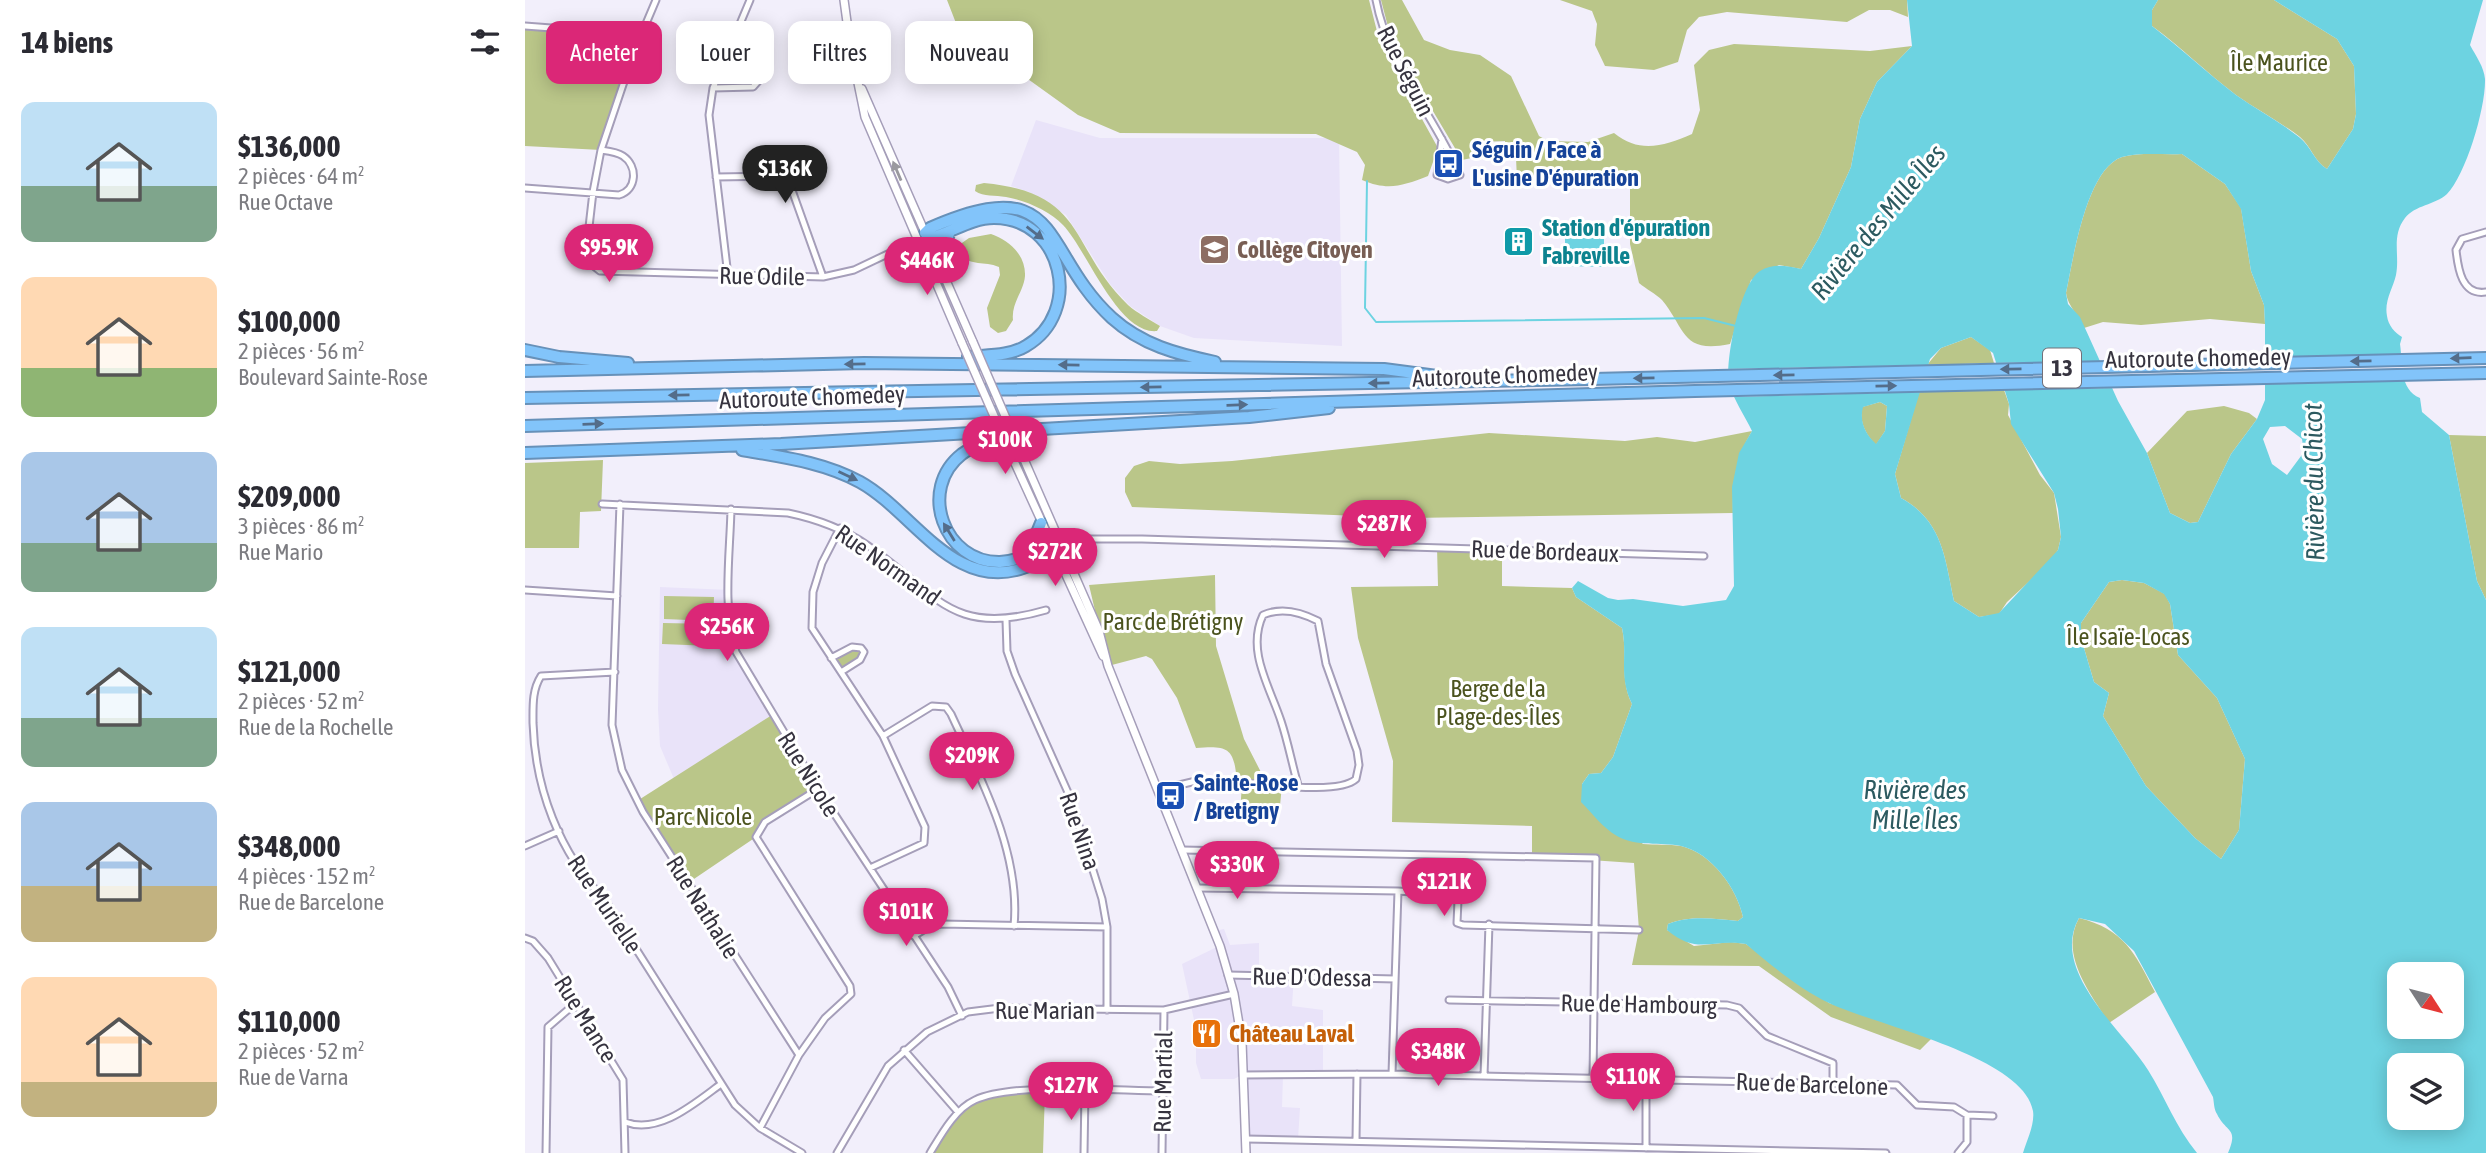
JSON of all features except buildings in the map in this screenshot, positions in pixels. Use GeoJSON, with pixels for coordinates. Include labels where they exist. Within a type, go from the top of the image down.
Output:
{"type":"FeatureCollection","features":[{"type":"Feature","properties":{"kind":"highway"},"geometry":{"type":"LineString","coordinates":[[923,238],[930,228],[981,208],[1004,208],[1028,214],[1054,234],[1091,294],[1121,325],[1162,349],[1235,367]]}},
{"type":"Feature","properties":{"kind":"highway"},"geometry":{"type":"LineString","coordinates":[[923,238],[974,221],[997,218],[1016,222],[1033,230],[1047,244],[1058,264],[1061,278],[1059,300],[1046,328],[1029,345],[1017,351],[923,363]]}},
{"type":"Feature","properties":{"kind":"highway"},"geometry":{"type":"LineString","coordinates":[[938,264],[950,231]]}},
{"type":"Feature","properties":{"kind":"highway"},"geometry":{"type":"LineString","coordinates":[[525,350],[559,357],[683,368]]}},
{"type":"Feature","properties":{"kind":"highway","name":"Autoroute Chomedey"},"geometry":{"type":"LineString","coordinates":[[525,398],[1695,377],[2486,358]]}},
{"type":"Feature","properties":{"kind":"highway"},"geometry":{"type":"LineString","coordinates":[[525,371],[923,363],[1384,369],[1471,381]]}},
{"type":"Feature","properties":{"kind":"highway","name":"Autoroute Chomedey"},"geometry":{"type":"LineString","coordinates":[[525,426],[1695,391],[2486,373]]}},
{"type":"Feature","properties":{"kind":"highway"},"geometry":{"type":"LineString","coordinates":[[525,453],[722,447],[1249,417],[1409,400]]}},
{"type":"Feature","properties":{"kind":"highway"},"geometry":{"type":"LineString","coordinates":[[1045,428],[989,441],[964,452],[948,470],[938,499],[944,527],[954,542],[967,553],[994,561],[1055,549]]}},
{"type":"Feature","properties":{"kind":"highway"},"geometry":{"type":"LineString","coordinates":[[722,447],[804,461],[850,477],[883,497],[944,552],[969,568],[990,573],[1007,572],[1055,549]]}},
{"type":"Feature","properties":{"kind":"highway"},"geometry":{"type":"LineString","coordinates":[[1028,555],[1041,523]]}},
{"type":"Feature","properties":{"kind":"street","name":"Rue Odile"},"geometry":{"type":"LineString","coordinates":[[647,21],[656,0]]}},
{"type":"Feature","properties":{"kind":"street"},"geometry":{"type":"LineString","coordinates":[[741,21],[750,0]]}},
{"type":"Feature","properties":{"kind":"street"},"geometry":{"type":"LineString","coordinates":[[845,0],[858,79],[963,343],[1041,523],[1108,666],[1182,849],[1229,975],[1234,994],[1243,1075],[1243,1134],[1246,1139],[1246,1153]]}},
{"type":"Feature","properties":{"kind":"street","name":"Rue Séguin"},"geometry":{"type":"LineString","coordinates":[[1375,0],[1387,43],[1441,139],[1460,175],[1448,179],[1437,175],[1441,139]]}},
{"type":"Feature","properties":{"kind":"street"},"geometry":{"type":"LineString","coordinates":[[525,26],[546,28]]}},
{"type":"Feature","properties":{"kind":"street","name":"Rue Odile"},"geometry":{"type":"LineString","coordinates":[[623,84],[601,149],[593,192],[586,253],[590,263],[600,271],[823,277],[854,270],[923,238]]}},
{"type":"Feature","properties":{"kind":"street"},"geometry":{"type":"LineString","coordinates":[[715,84],[709,115],[728,276]]}},
{"type":"Feature","properties":{"kind":"street"},"geometry":{"type":"LineString","coordinates":[[713,88],[754,87],[756,84]]}},
{"type":"Feature","properties":{"kind":"street"},"geometry":{"type":"LineString","coordinates":[[525,188],[619,195],[628,193],[633,187],[629,161],[621,154],[601,149]]}},
{"type":"Feature","properties":{"kind":"street"},"geometry":{"type":"LineString","coordinates":[[716,177],[778,176],[788,179],[823,277]]}},
{"type":"Feature","properties":{"kind":"street"},"geometry":{"type":"LineString","coordinates":[[2486,232],[2462,239],[2456,250],[2467,287],[2475,292],[2486,292]]}},
{"type":"Feature","properties":{"kind":"street"},"geometry":{"type":"LineString","coordinates":[[923,238],[938,264],[1019,448],[1055,549]]}},
{"type":"Feature","properties":{"kind":"street","name":"Rue Normand"},"geometry":{"type":"LineString","coordinates":[[602,503],[788,513],[840,528],[868,546],[932,599],[955,612],[981,619],[1006,620],[1046,610]]}},
{"type":"Feature","properties":{"kind":"street","name":"Rue Nathalie"},"geometry":{"type":"LineString","coordinates":[[620,504],[612,725],[622,770],[656,832],[799,1055]]}},
{"type":"Feature","properties":{"kind":"street","name":"Rue Nicole"},"geometry":{"type":"LineString","coordinates":[[731,509],[732,639],[761,696],[818,789],[948,987],[962,1016]]}},
{"type":"Feature","properties":{"kind":"street"},"geometry":{"type":"LineString","coordinates":[[840,528],[822,563],[813,592],[812,628],[883,736],[925,827],[927,839],[924,844],[870,868]]}},
{"type":"Feature","properties":{"kind":"street","name":"Rue de Bordeaux"},"geometry":{"type":"LineString","coordinates":[[1055,549],[1087,539],[1142,539],[1704,556]]}},
{"type":"Feature","properties":{"kind":"street"},"geometry":{"type":"LineString","coordinates":[[525,590],[617,596]]}},
{"type":"Feature","properties":{"kind":"street"},"geometry":{"type":"LineString","coordinates":[[1158,790],[1196,781],[1339,787],[1356,779],[1360,765],[1326,664],[1318,621],[1303,613],[1273,611],[1263,615],[1256,629],[1258,654],[1264,680],[1281,721],[1298,785]]}},
{"type":"Feature","properties":{"kind":"street","name":"Rue Nina"},"geometry":{"type":"LineString","coordinates":[[1006,620],[1007,651],[1070,797],[1102,899],[1107,927],[1107,1010]]}},
{"type":"Feature","properties":{"kind":"street"},"geometry":{"type":"LineString","coordinates":[[831,658],[852,648],[861,648],[863,652],[860,660],[841,672]]}},
{"type":"Feature","properties":{"kind":"street","name":"Rue Murielle"},"geometry":{"type":"LineString","coordinates":[[615,673],[541,676],[535,685],[533,704],[534,754],[540,785],[559,831],[587,881],[605,900],[735,1105],[760,1128],[801,1153]]}},
{"type":"Feature","properties":{"kind":"street"},"geometry":{"type":"LineString","coordinates":[[883,736],[932,706],[946,707],[951,714],[995,813],[1015,892],[1014,926]]}},
{"type":"Feature","properties":{"kind":"street"},"geometry":{"type":"LineString","coordinates":[[525,759],[534,754]]}},
{"type":"Feature","properties":{"kind":"street"},"geometry":{"type":"LineString","coordinates":[[760,1128],[799,1055],[825,1018],[851,994],[850,986],[756,837],[765,822],[818,789]]}},
{"type":"Feature","properties":{"kind":"street"},"geometry":{"type":"LineString","coordinates":[[525,846],[559,831]]}},
{"type":"Feature","properties":{"kind":"street"},"geometry":{"type":"LineString","coordinates":[[1182,849],[1596,859],[1593,1078]]}},
{"type":"Feature","properties":{"kind":"street"},"geometry":{"type":"LineString","coordinates":[[1196,888],[1398,891],[1453,895],[1458,900],[1457,923],[1639,930]]}},
{"type":"Feature","properties":{"kind":"street"},"geometry":{"type":"LineString","coordinates":[[1392,1074],[1398,891]]}},
{"type":"Feature","properties":{"kind":"street"},"geometry":{"type":"LineString","coordinates":[[914,936],[930,926],[942,924],[1107,927]]}},
{"type":"Feature","properties":{"kind":"street"},"geometry":{"type":"LineString","coordinates":[[1484,1076],[1489,925]]}},
{"type":"Feature","properties":{"kind":"street","name":"Rue Mance"},"geometry":{"type":"LineString","coordinates":[[525,938],[533,941],[548,958],[623,1080],[625,1153]]}},
{"type":"Feature","properties":{"kind":"street","name":"Rue D'Odessa"},"geometry":{"type":"LineString","coordinates":[[1229,975],[1395,979]]}},
{"type":"Feature","properties":{"kind":"street","name":"Rue Marian"},"geometry":{"type":"LineString","coordinates":[[838,1153],[878,1081],[904,1050],[927,1032],[962,1016],[1000,1008],[1164,1010],[1234,994]]}},
{"type":"Feature","properties":{"kind":"street","name":"Rue de Hambourg"},"geometry":{"type":"LineString","coordinates":[[1449,1000],[1593,1004],[1708,1003],[1739,1008],[1767,1036],[1833,1063],[1833,1083]]}},
{"type":"Feature","properties":{"kind":"street"},"geometry":{"type":"LineString","coordinates":[[546,1153],[548,1027],[577,1003]]}},
{"type":"Feature","properties":{"kind":"street","name":"Rue Martial"},"geometry":{"type":"LineString","coordinates":[[1162,1153],[1164,1010]]}},
{"type":"Feature","properties":{"kind":"street"},"geometry":{"type":"LineString","coordinates":[[904,1050],[958,1112]]}},
{"type":"Feature","properties":{"kind":"street"},"geometry":{"type":"LineString","coordinates":[[1356,1140],[1357,1074]]}},
{"type":"Feature","properties":{"kind":"street","name":"Rue de Barcelone"},"geometry":{"type":"LineString","coordinates":[[1243,1075],[1392,1074],[1897,1085],[1917,1105],[1954,1107],[1966,1115],[1993,1116]]}},
{"type":"Feature","properties":{"kind":"street"},"geometry":{"type":"LineString","coordinates":[[1646,1079],[1646,1148]]}},
{"type":"Feature","properties":{"kind":"street"},"geometry":{"type":"LineString","coordinates":[[625,1122],[639,1127],[659,1123],[721,1084]]}},
{"type":"Feature","properties":{"kind":"street"},"geometry":{"type":"LineString","coordinates":[[930,1153],[958,1112],[974,1100],[1004,1090],[1163,1091]]}},
{"type":"Feature","properties":{"kind":"street"},"geometry":{"type":"LineString","coordinates":[[1084,1153],[1085,1091]]}},
{"type":"Feature","properties":{"kind":"street"},"geometry":{"type":"LineString","coordinates":[[1958,1153],[1967,1143],[1966,1115]]}},
{"type":"Feature","properties":{"kind":"street"},"geometry":{"type":"LineString","coordinates":[[1246,1139],[1886,1153]]}},
{"type":"Feature","properties":{"kind":"shaded area","name":"Collège Citoyen"},"geometry":{"type":"Polygon","coordinates":[[[1036,120],[1100,138],[1339,138],[1342,346],[1194,338],[1160,326],[1130,306],[1110,284],[1066,215],[1029,192],[1011,186],[1036,120]]]}},
{"type":"Feature","properties":{"kind":"shaded area"},"geometry":{"type":"Polygon","coordinates":[[[660,587],[730,590],[732,639],[772,715],[674,779],[660,746],[660,587]]]}},
{"type":"Feature","properties":{"kind":"shaded area"},"geometry":{"type":"Polygon","coordinates":[[[1224,929],[1230,945],[1259,943],[1259,975],[1294,975],[1292,1006],[1323,1010],[1323,1075],[1283,1076],[1282,1107],[1300,1108],[1298,1139],[1246,1139],[1242,1075],[1234,1079],[1201,1079],[1196,1063],[1196,1029],[1182,964],[1219,946],[1214,931],[1224,929]]]}},
{"type":"Feature","properties":{"kind":"green space"},"geometry":{"type":"Polygon","coordinates":[[[947,0],[1369,0],[1380,43],[1438,148],[1428,176],[1403,185],[1387,186],[1362,180],[1365,165],[1357,152],[1316,134],[1120,133],[1078,115],[1033,83],[1033,21],[955,21],[947,0]]]}},
{"type":"Feature","properties":{"kind":"green space"},"geometry":{"type":"Polygon","coordinates":[[[1381,0],[1402,0],[1424,40],[1450,50],[1480,55],[1511,76],[1539,136],[1548,141],[1588,142],[1614,133],[1633,144],[1652,146],[1692,134],[1700,110],[1694,65],[1709,50],[1734,44],[1870,51],[1912,46],[1877,82],[1860,119],[1851,167],[1819,238],[1801,269],[1779,265],[1751,280],[1730,344],[1702,345],[1687,337],[1662,300],[1639,283],[1630,244],[1630,186],[1517,179],[1516,158],[1505,157],[1505,141],[1483,142],[1481,156],[1462,160],[1392,42],[1381,0]]]}},
{"type":"Feature","properties":{"kind":"green space"},"geometry":{"type":"Polygon","coordinates":[[[1560,0],[1907,0],[1908,17],[1890,10],[1869,10],[1847,22],[1727,12],[1699,17],[1687,30],[1678,62],[1654,70],[1605,66],[1595,45],[1597,24],[1592,11],[1560,0]]]}},
{"type":"Feature","properties":{"kind":"green space","name":"Île Maurice"},"geometry":{"type":"Polygon","coordinates":[[[2158,0],[2274,0],[2337,39],[2354,66],[2356,114],[2353,129],[2327,169],[2300,137],[2236,95],[2152,26],[2152,10],[2158,0]]]}},
{"type":"Feature","properties":{"kind":"green space"},"geometry":{"type":"Polygon","coordinates":[[[525,26],[546,28],[546,84],[623,84],[601,150],[525,146],[525,26]]]}},
{"type":"Feature","properties":{"kind":"green space"},"geometry":{"type":"Polygon","coordinates":[[[2182,154],[2225,184],[2241,208],[2251,271],[2264,305],[2265,324],[2210,319],[2141,325],[2103,322],[2084,328],[2066,293],[2083,217],[2099,179],[2110,165],[2122,157],[2182,154]]]}},
{"type":"Feature","properties":{"kind":"green space"},"geometry":{"type":"Polygon","coordinates":[[[984,183],[1018,189],[1042,198],[1059,211],[1073,226],[1109,284],[1128,305],[1160,326],[1157,331],[1143,329],[1129,320],[1116,306],[1072,237],[1058,220],[1021,201],[975,191],[976,185],[984,183]]]}},
{"type":"Feature","properties":{"kind":"green space"},"geometry":{"type":"Polygon","coordinates":[[[991,234],[1015,249],[1025,268],[1024,282],[1014,308],[1013,320],[1006,331],[998,333],[990,327],[987,308],[1000,275],[999,267],[972,262],[958,251],[959,245],[969,238],[991,234]]]}},
{"type":"Feature","properties":{"kind":"green space"},"geometry":{"type":"Polygon","coordinates":[[[1971,337],[1990,350],[1994,363],[1927,365],[1941,348],[1971,337]]]}},
{"type":"Feature","properties":{"kind":"green space"},"geometry":{"type":"Polygon","coordinates":[[[2004,390],[2009,404],[2008,415],[2040,475],[2054,493],[2061,537],[2058,550],[2050,562],[2007,602],[1999,614],[1979,617],[1954,601],[1940,542],[1926,518],[1901,498],[1895,474],[1919,392],[2004,390]]]}},
{"type":"Feature","properties":{"kind":"green space"},"geometry":{"type":"Polygon","coordinates":[[[1880,402],[1887,406],[1885,431],[1876,445],[1864,428],[1861,413],[1862,407],[1880,402]]]}},
{"type":"Feature","properties":{"kind":"green space"},"geometry":{"type":"Polygon","coordinates":[[[2224,406],[2249,413],[2257,419],[2231,454],[2198,522],[2190,523],[2170,513],[2147,453],[2187,411],[2224,406]]]}},
{"type":"Feature","properties":{"kind":"green space"},"geometry":{"type":"Polygon","coordinates":[[[1752,431],[1736,471],[1733,513],[1410,518],[1132,507],[1125,492],[1125,478],[1134,466],[1149,461],[1180,464],[1232,461],[1489,433],[1625,441],[1657,437],[1695,442],[1752,431]]]}},
{"type":"Feature","properties":{"kind":"green space"},"geometry":{"type":"Polygon","coordinates":[[[2449,435],[2486,436],[2486,600],[2477,581],[2449,435]]]}},
{"type":"Feature","properties":{"kind":"green space"},"geometry":{"type":"Polygon","coordinates":[[[603,460],[601,511],[580,512],[579,548],[525,548],[525,463],[603,460]]]}},
{"type":"Feature","properties":{"kind":"green space","name":"Berge de la Plage-des-Îles"},"geometry":{"type":"Polygon","coordinates":[[[1437,547],[1502,550],[1502,586],[1572,588],[1576,597],[1622,628],[1626,685],[1632,704],[1613,757],[1601,773],[1589,774],[1582,784],[1643,844],[1681,846],[1713,864],[1729,884],[1743,917],[1738,921],[1685,919],[1668,924],[1667,930],[1694,946],[1731,942],[1746,944],[1829,1003],[1932,1038],[1920,1050],[1831,1017],[1759,966],[1632,965],[1639,930],[1634,863],[1532,856],[1532,826],[1392,822],[1393,761],[1358,638],[1351,587],[1438,586],[1437,547]]]}},
{"type":"Feature","properties":{"kind":"green space","name":"Parc de Brétigny"},"geometry":{"type":"Polygon","coordinates":[[[1215,575],[1216,646],[1244,739],[1267,784],[1282,785],[1279,816],[1240,814],[1242,783],[1237,782],[1232,756],[1216,747],[1196,748],[1177,698],[1152,659],[1146,656],[1108,666],[1089,585],[1215,575]]]}},
{"type":"Feature","properties":{"kind":"green space","name":"Île Isaïe-Locas"},"geometry":{"type":"Polygon","coordinates":[[[2122,580],[2144,583],[2165,594],[2170,604],[2178,655],[2217,698],[2245,759],[2239,830],[2221,859],[2195,838],[2146,786],[2103,716],[2109,693],[2094,682],[2081,638],[2081,623],[2109,582],[2122,580]]]}},
{"type":"Feature","properties":{"kind":"green space"},"geometry":{"type":"Polygon","coordinates":[[[664,596],[714,597],[713,621],[664,619],[664,596]]]}},
{"type":"Feature","properties":{"kind":"green space"},"geometry":{"type":"Polygon","coordinates":[[[663,623],[713,624],[712,646],[662,644],[663,623]]]}},
{"type":"Feature","properties":{"kind":"green space"},"geometry":{"type":"Polygon","coordinates":[[[852,647],[861,648],[864,652],[860,660],[841,672],[831,658],[852,647]]]}},
{"type":"Feature","properties":{"kind":"green space","name":"Parc Nicole"},"geometry":{"type":"Polygon","coordinates":[[[772,715],[818,789],[765,822],[756,837],[688,883],[637,801],[772,715]]]}},
{"type":"Feature","properties":{"kind":"green space"},"geometry":{"type":"Polygon","coordinates":[[[2079,918],[2095,923],[2118,936],[2134,954],[2155,992],[2109,1023],[2079,973],[2075,959],[2074,932],[2079,918]]]}},
{"type":"Feature","properties":{"kind":"green space"},"geometry":{"type":"Polygon","coordinates":[[[1007,1090],[1045,1091],[1043,1153],[930,1153],[954,1119],[968,1106],[1007,1090]]]}},
{"type":"Feature","properties":{"kind":"water","name":"Rivière des Mille Îles"},"geometry":{"type":"Polygon","coordinates":[[[1907,0],[2158,0],[2152,10],[2152,26],[2236,95],[2299,137],[2327,169],[2353,129],[2356,114],[2354,66],[2337,39],[2274,0],[2483,0],[2470,45],[2485,79],[2474,140],[2461,172],[2447,194],[2414,210],[2401,225],[2397,239],[2396,275],[2386,310],[2390,326],[2402,337],[2402,368],[2408,389],[2420,398],[2422,412],[2449,435],[2477,581],[2486,600],[2486,1153],[2228,1153],[2232,1134],[2216,1112],[2213,1097],[2134,951],[2105,924],[2079,918],[2072,938],[2074,958],[2081,979],[2093,999],[2148,1070],[2197,1153],[2023,1153],[2032,1127],[2033,1111],[2023,1091],[2003,1074],[1944,1044],[1829,1003],[1796,984],[1746,944],[1705,945],[1678,938],[1667,930],[1668,924],[1694,919],[1738,921],[1743,917],[1729,884],[1713,864],[1692,850],[1681,846],[1632,842],[1617,836],[1602,825],[1581,802],[1582,784],[1589,774],[1601,773],[1613,757],[1632,704],[1625,684],[1622,628],[1576,597],[1572,588],[1578,581],[1608,598],[1683,606],[1726,600],[1734,586],[1732,487],[1739,453],[1752,431],[1729,383],[1729,358],[1735,323],[1746,290],[1760,271],[1775,266],[1801,269],[1819,238],[1851,167],[1860,119],[1877,82],[1912,46],[1907,0]],[[2182,154],[2129,155],[2110,165],[2099,179],[2083,217],[2066,293],[2068,304],[2080,317],[2118,401],[2147,453],[2170,513],[2190,523],[2198,522],[2231,454],[2257,419],[2265,400],[2265,324],[2264,305],[2251,271],[2241,209],[2225,184],[2182,154]],[[1971,337],[1941,348],[1930,359],[1895,474],[1901,498],[1926,518],[1940,542],[1954,601],[1979,617],[1999,613],[2058,550],[2061,537],[2058,509],[2054,493],[2011,424],[2009,404],[1993,353],[1971,337]],[[1880,402],[1863,407],[1864,428],[1876,444],[1885,431],[1887,406],[1880,402]],[[2285,426],[2270,427],[2263,439],[2272,464],[2287,475],[2304,452],[2302,439],[2285,426]],[[2122,580],[2109,582],[2081,623],[2081,638],[2094,682],[2109,693],[2103,716],[2146,786],[2195,838],[2221,859],[2239,830],[2245,759],[2217,698],[2178,655],[2170,604],[2164,594],[2144,583],[2122,580]]]}},
{"type":"Feature","properties":{"kind":"water"},"geometry":{"type":"Polygon","coordinates":[[[1565,237],[1604,238],[1604,267],[1565,266],[1565,237]]]}},
{"type":"Feature","properties":{"kind":"pier"},"geometry":{"type":"Polygon","coordinates":[[[2405,354],[2408,381],[2262,384],[2262,357],[2405,354]]]}},
{"type":"Feature","properties":{"kind":"pier"},"geometry":{"type":"Polygon","coordinates":[[[2103,361],[2116,388],[2000,390],[1991,363],[2103,361]]]}},
{"type":"Feature","properties":{"kind":"pier"},"geometry":{"type":"Polygon","coordinates":[[[1931,365],[1923,392],[1731,397],[1724,369],[1931,365]]]}},
{"type":"Feature","properties":{"kind":"waterway"},"geometry":{"type":"LineString","coordinates":[[1367,181],[1365,308],[1376,322],[1704,318],[1736,326]]}},
{"type":"Feature","properties":{"kind":"place","name":"Séguin / Face à L'usine D'épuration"},"geometry":{"type":"Point","coordinates":[1449,163]}},
{"type":"Feature","properties":{"kind":"place","name":"Station d'épuration Fabreville"},"geometry":{"type":"Point","coordinates":[1519,241]}},
{"type":"Feature","properties":{"kind":"place","name":"Collège Citoyen"},"geometry":{"type":"Point","coordinates":[1214,249]}},
{"type":"Feature","properties":{"kind":"place","name":"Sainte-Rose / Bretigny"},"geometry":{"type":"Point","coordinates":[1171,796]}},
{"type":"Feature","properties":{"kind":"place","name":"Château Laval"},"geometry":{"type":"Point","coordinates":[1206,1033]}},
{"type":"Feature","properties":{"kind":"water label","name":"Rivière du Chicot"},"geometry":{"type":"Point","coordinates":[2314,482]}}]}
